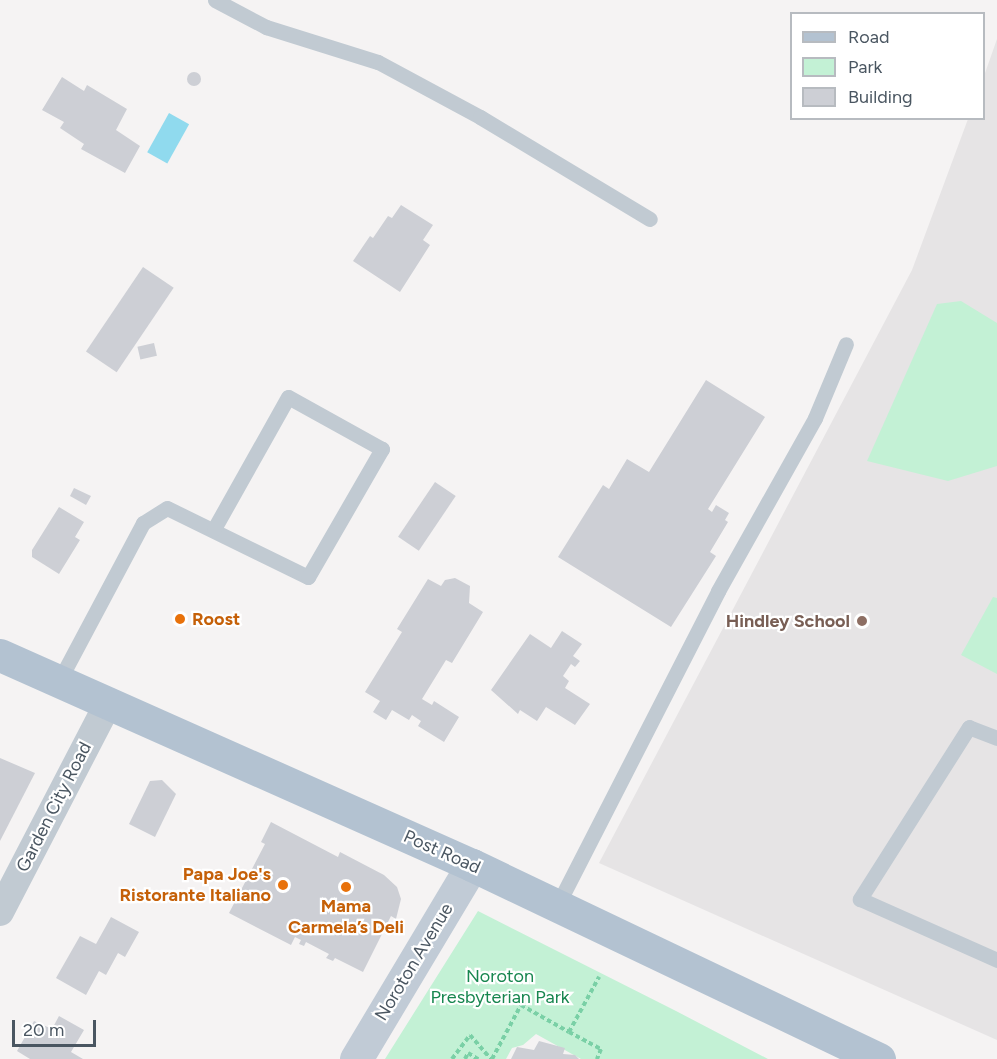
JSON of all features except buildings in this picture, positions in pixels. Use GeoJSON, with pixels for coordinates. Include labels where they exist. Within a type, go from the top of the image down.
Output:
{"type":"FeatureCollection","features":[{"type":"Feature","properties":{"kind":"main road","name":"Post Road"},"geometry":{"type":"LineString","coordinates":[[0,655],[472,865],[872,1058]]}},
{"type":"Feature","properties":{"kind":"main road","name":"Noroton Avenue"},"geometry":{"type":"LineString","coordinates":[[356,1059],[472,865]]}},
{"type":"Feature","properties":{"kind":"street","name":"Garden City Road"},"geometry":{"type":"LineString","coordinates":[[0,912],[109,702]]}},
{"type":"Feature","properties":{"kind":"lane"},"geometry":{"type":"LineString","coordinates":[[215,0],[266,27],[378,62],[480,117],[650,219]]}},
{"type":"Feature","properties":{"kind":"lane"},"geometry":{"type":"LineString","coordinates":[[557,906],[718,591],[815,418],[846,344]]}},
{"type":"Feature","properties":{"kind":"lane"},"geometry":{"type":"LineString","coordinates":[[59,681],[143,523],[167,508],[214,529],[308,578],[382,449],[288,397],[214,529]]}},
{"type":"Feature","properties":{"kind":"lane"},"geometry":{"type":"LineString","coordinates":[[997,738],[969,727],[860,899],[997,960]]}},
{"type":"Feature","properties":{"kind":"path"},"geometry":{"type":"LineString","coordinates":[[569,1032],[599,977]]}},
{"type":"Feature","properties":{"kind":"path"},"geometry":{"type":"LineString","coordinates":[[452,1059],[470,1035],[492,1059],[521,1005],[601,1049],[597,1059]]}},
{"type":"Feature","properties":{"kind":"path"},"geometry":{"type":"LineString","coordinates":[[465,1059],[468,1053],[478,1059]]}},
{"type":"Feature","properties":{"kind":"shaded area","name":"Hindley School"},"geometry":{"type":"Polygon","coordinates":[[[997,39],[997,1040],[599,863],[912,270],[968,120],[985,120],[985,73],[997,39]]]}},
{"type":"Feature","properties":{"kind":"green space"},"geometry":{"type":"Polygon","coordinates":[[[961,301],[997,323],[997,466],[948,481],[867,461],[937,304],[961,301]]]}},
{"type":"Feature","properties":{"kind":"green space"},"geometry":{"type":"Polygon","coordinates":[[[993,597],[997,598],[997,674],[961,655],[993,597]]]}},
{"type":"Feature","properties":{"kind":"green space","name":"Noroton Presbyterian Park"},"geometry":{"type":"Polygon","coordinates":[[[478,911],[768,1059],[581,1059],[536,1034],[523,1045],[512,1048],[506,1059],[385,1059],[478,911]]]}},
{"type":"Feature","properties":{"kind":"water"},"geometry":{"type":"Polygon","coordinates":[[[169,113],[189,124],[167,164],[147,152],[169,113]]]}},
{"type":"Feature","properties":{"kind":"place","name":"Roost"},"geometry":{"type":"Point","coordinates":[180,619]}},
{"type":"Feature","properties":{"kind":"place","name":"Hindley School"},"geometry":{"type":"Point","coordinates":[862,621]}},
{"type":"Feature","properties":{"kind":"place","name":"Papa Joe's Ristorante Italiano"},"geometry":{"type":"Point","coordinates":[283,885]}},
{"type":"Feature","properties":{"kind":"place","name":"Mama Carmela’s Deli"},"geometry":{"type":"Point","coordinates":[346,887]}}]}
